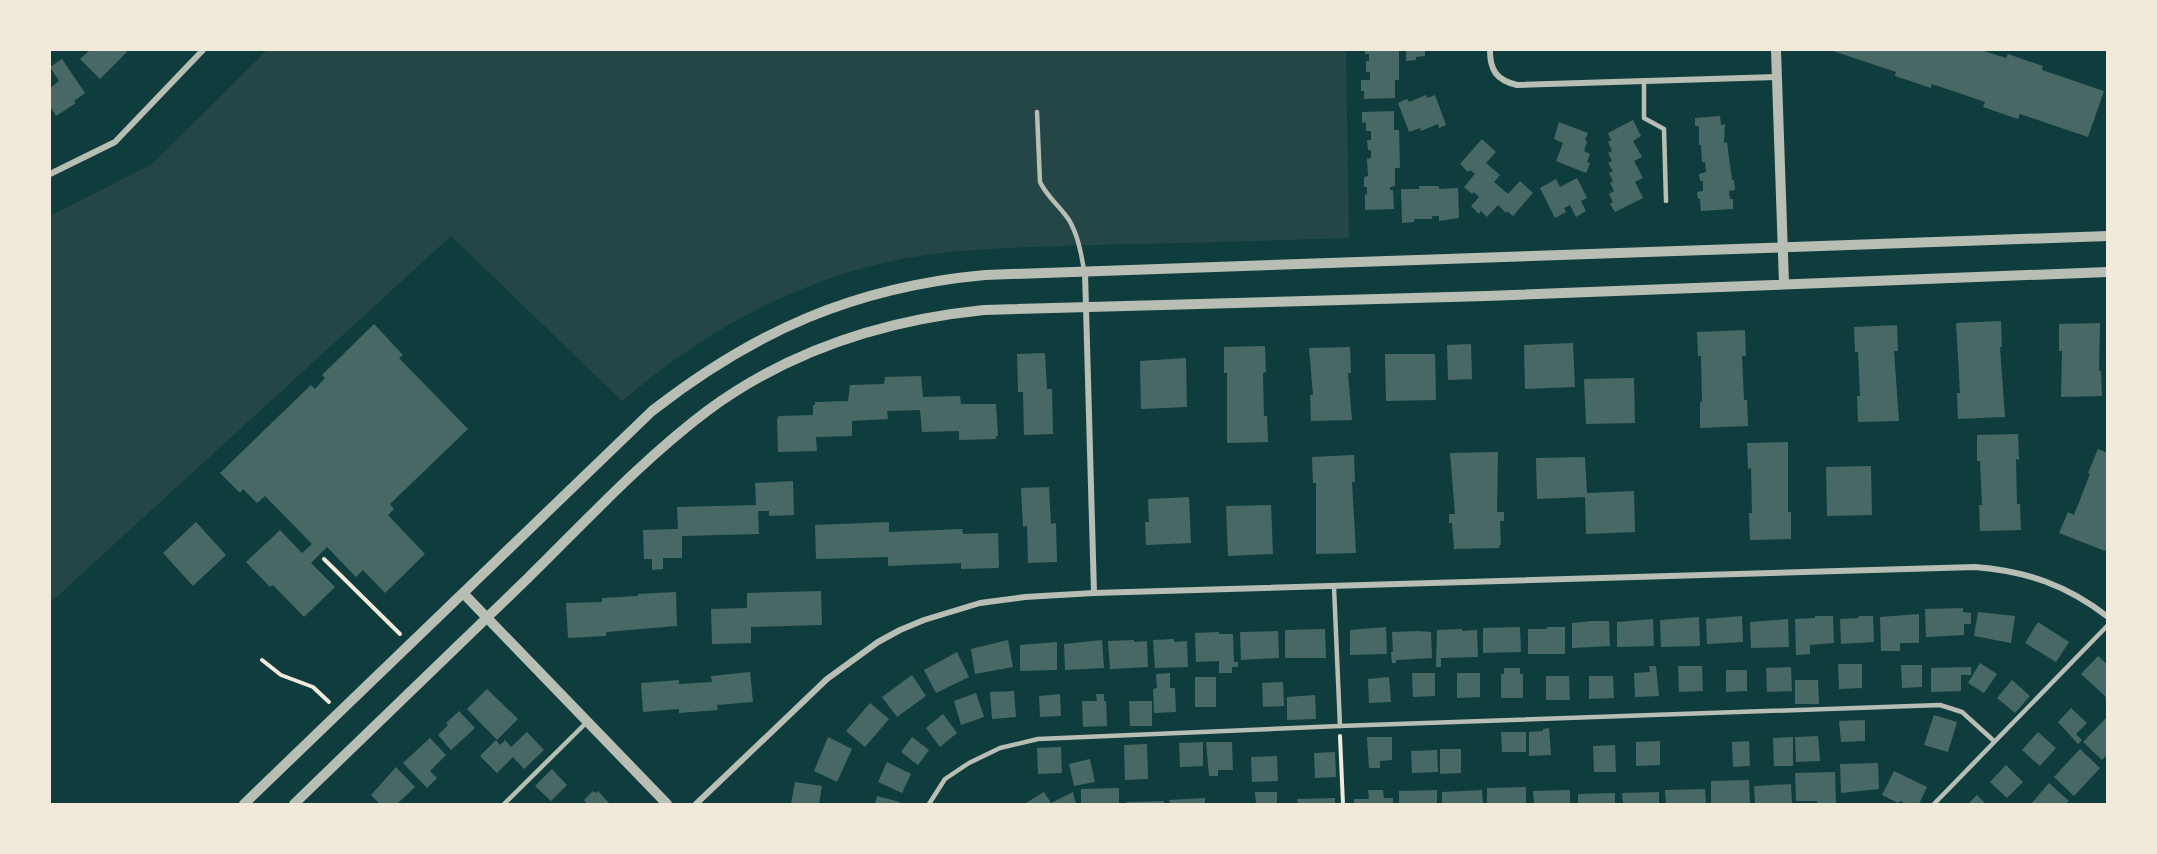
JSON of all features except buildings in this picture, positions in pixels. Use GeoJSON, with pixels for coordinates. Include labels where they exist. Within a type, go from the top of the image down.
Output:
{"type":"FeatureCollection","features":[{"type":"Feature","properties":{"kind":"street"},"geometry":{"type":"LineString","coordinates":[[50,174],[115,141],[203,50]]}},
{"type":"Feature","properties":{"kind":"street"},"geometry":{"type":"LineString","coordinates":[[1490,50],[1492,68],[1497,76],[1517,85],[1776,77]]}},
{"type":"Feature","properties":{"kind":"street"},"geometry":{"type":"LineString","coordinates":[[1776,50],[1784,284]]}},
{"type":"Feature","properties":{"kind":"street"},"geometry":{"type":"LineString","coordinates":[[244,804],[652,411],[707,370],[754,343],[798,321],[855,300],[909,285],[985,276],[2108,236]]}},
{"type":"Feature","properties":{"kind":"street"},"geometry":{"type":"LineString","coordinates":[[1085,272],[1094,593]]}},
{"type":"Feature","properties":{"kind":"street"},"geometry":{"type":"LineString","coordinates":[[294,804],[635,474],[684,431],[708,411],[746,386],[785,364],[843,339],[930,316],[984,310],[1485,296],[2108,273]]}},
{"type":"Feature","properties":{"kind":"street"},"geometry":{"type":"LineString","coordinates":[[696,804],[827,679],[869,648],[900,630],[924,620],[980,603],[1024,597],[1975,567],[2013,571],[2056,585],[2077,595],[2108,617]]}},
{"type":"Feature","properties":{"kind":"street"},"geometry":{"type":"LineString","coordinates":[[464,594],[667,804]]}},
{"type":"Feature","properties":{"kind":"lane"},"geometry":{"type":"LineString","coordinates":[[1644,81],[1644,118],[1664,129],[1666,201]]}},
{"type":"Feature","properties":{"kind":"lane"},"geometry":{"type":"LineString","coordinates":[[1037,112],[1040,182],[1043,190],[1068,219],[1074,230],[1085,272]]}},
{"type":"Feature","properties":{"kind":"lane"},"geometry":{"type":"LineString","coordinates":[[1334,587],[1340,726]]}},
{"type":"Feature","properties":{"kind":"lane"},"geometry":{"type":"LineString","coordinates":[[1934,804],[2108,625]]}},
{"type":"Feature","properties":{"kind":"lane"},"geometry":{"type":"LineString","coordinates":[[929,804],[945,779],[969,763],[1000,748],[1038,739],[1940,705],[1962,712],[1994,741]]}},
{"type":"Feature","properties":{"kind":"lane"},"geometry":{"type":"LineString","coordinates":[[504,804],[588,721]]}},
{"type":"Feature","properties":{"kind":"path"},"geometry":{"type":"LineString","coordinates":[[324,559],[411,645]]}},
{"type":"Feature","properties":{"kind":"path"},"geometry":{"type":"LineString","coordinates":[[262,660],[281,675],[313,687],[340,712]]}},
{"type":"Feature","properties":{"kind":"path"},"geometry":{"type":"LineString","coordinates":[[1340,726],[1343,804]]}},
{"type":"Feature","properties":{"kind":"shaded area"},"geometry":{"type":"Polygon","coordinates":[[[267,50],[1346,50],[1349,238],[1001,248],[941,253],[882,263],[820,282],[759,308],[702,341],[622,401],[451,236],[50,603],[50,216],[152,164],[267,50]]]}}]}
